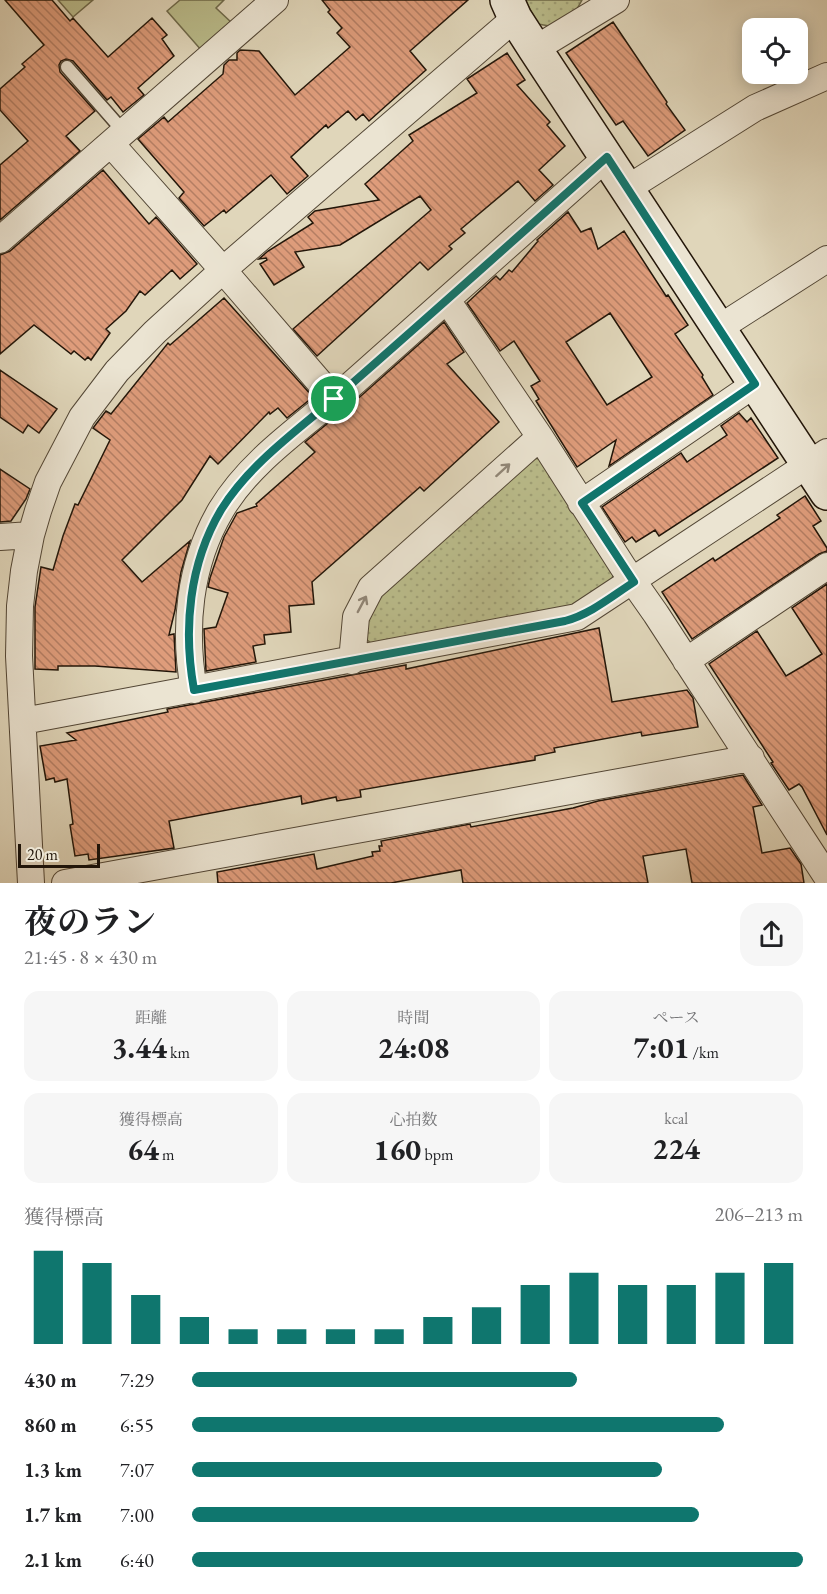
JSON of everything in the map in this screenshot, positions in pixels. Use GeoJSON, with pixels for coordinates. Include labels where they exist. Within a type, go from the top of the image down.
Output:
{"type":"FeatureCollection","features":[{"type":"Feature","properties":{"kind":"street"},"geometry":{"type":"LineString","coordinates":[[0,240],[275,0]]}},
{"type":"Feature","properties":{"kind":"street"},"geometry":{"type":"LineString","coordinates":[[535,49],[616,0]]}},
{"type":"Feature","properties":{"kind":"street"},"geometry":{"type":"LineString","coordinates":[[31,883],[19,656],[20,606],[31,535],[48,482],[82,417],[117,371],[155,332],[511,9],[755,384],[817,458],[827,493]]}},
{"type":"Feature","properties":{"kind":"street"},"geometry":{"type":"LineString","coordinates":[[628,188],[755,108],[827,76]]}},
{"type":"Feature","properties":{"kind":"street"},"geometry":{"type":"LineString","coordinates":[[117,138],[223,270],[334,399]]}},
{"type":"Feature","properties":{"kind":"street"},"geometry":{"type":"LineString","coordinates":[[194,690],[188,648],[189,611],[198,565],[211,530],[222,509],[263,460],[607,157]]}},
{"type":"Feature","properties":{"kind":"street"},"geometry":{"type":"LineString","coordinates":[[719,328],[827,259]]}},
{"type":"Feature","properties":{"kind":"street"},"geometry":{"type":"LineString","coordinates":[[447,300],[540,437],[827,877]]}},
{"type":"Feature","properties":{"kind":"street"},"geometry":{"type":"LineString","coordinates":[[582,503],[755,384]]}},
{"type":"Feature","properties":{"kind":"street"},"geometry":{"type":"LineString","coordinates":[[352,661],[356,617],[371,588],[540,437]]}},
{"type":"Feature","properties":{"kind":"street"},"geometry":{"type":"LineString","coordinates":[[22,721],[571,619],[591,610],[634,582],[817,458]]}},
{"type":"Feature","properties":{"kind":"street"},"geometry":{"type":"LineString","coordinates":[[0,537],[31,535]]}},
{"type":"Feature","properties":{"kind":"street"},"geometry":{"type":"LineString","coordinates":[[686,661],[827,566]]}},
{"type":"Feature","properties":{"kind":"street"},"geometry":{"type":"LineString","coordinates":[[66,883],[750,758]]}},
{"type":"Feature","properties":{"kind":"lane"},"geometry":{"type":"LineString","coordinates":[[67,67],[117,138]]}},
{"type":"Feature","properties":{"kind":"green space"},"geometry":{"type":"Polygon","coordinates":[[[58,0],[93,0],[73,17],[58,0]]]}},
{"type":"Feature","properties":{"kind":"green space"},"geometry":{"type":"Polygon","coordinates":[[[180,0],[224,0],[216,8],[233,24],[202,51],[167,11],[180,0]]]}},
{"type":"Feature","properties":{"kind":"green space"},"geometry":{"type":"Polygon","coordinates":[[[525,0],[582,0],[573,16],[555,27],[538,24],[525,0]]]}},
{"type":"Feature","properties":{"kind":"green space"},"geometry":{"type":"Polygon","coordinates":[[[529,458],[542,459],[614,567],[612,581],[565,609],[371,643],[362,636],[369,603],[529,458]]]}},
{"type":"Feature","properties":{"kind":"building"},"geometry":{"type":"Polygon","coordinates":[[[5,0],[52,0],[70,21],[73,18],[108,57],[152,18],[167,35],[162,39],[174,56],[138,88],[144,95],[123,112],[111,97],[107,100],[73,61],[66,59],[61,61],[60,72],[95,111],[66,136],[80,151],[0,220],[0,165],[28,141],[0,110],[0,89],[25,67],[22,64],[44,45],[5,0]]]}},
{"type":"Feature","properties":{"kind":"building"},"geometry":{"type":"Polygon","coordinates":[[[322,0],[468,0],[410,51],[426,70],[369,121],[363,114],[356,120],[348,111],[328,128],[326,125],[291,157],[308,176],[287,194],[271,175],[226,213],[224,210],[204,226],[179,198],[184,192],[138,139],[164,117],[168,122],[223,74],[224,65],[229,60],[237,60],[237,53],[240,50],[259,51],[295,95],[350,47],[337,33],[342,28],[328,12],[330,10],[322,0]]]}},
{"type":"Feature","properties":{"kind":"building"},"geometry":{"type":"Polygon","coordinates":[[[613,22],[685,130],[648,156],[623,121],[616,125],[566,53],[613,22]]]}},
{"type":"Feature","properties":{"kind":"building"},"geometry":{"type":"Polygon","coordinates":[[[507,53],[525,80],[517,85],[550,122],[547,125],[565,146],[539,170],[553,185],[535,201],[518,181],[461,229],[465,233],[449,246],[452,249],[428,270],[420,262],[317,356],[293,329],[431,210],[420,196],[340,245],[295,252],[304,267],[274,285],[260,264],[267,260],[266,258],[259,259],[313,223],[308,217],[315,211],[379,200],[365,184],[413,141],[409,135],[477,93],[467,79],[507,53]]]}},
{"type":"Feature","properties":{"kind":"building"},"geometry":{"type":"Polygon","coordinates":[[[103,170],[149,224],[156,217],[197,264],[180,279],[172,270],[145,295],[140,291],[126,311],[106,329],[110,333],[91,360],[88,357],[85,360],[74,351],[71,354],[34,325],[0,354],[0,255],[10,251],[103,170]]]}},
{"type":"Feature","properties":{"kind":"building"},"geometry":{"type":"Polygon","coordinates":[[[568,212],[581,232],[591,228],[598,249],[624,231],[666,296],[668,295],[688,325],[675,334],[703,375],[713,395],[609,466],[616,440],[577,467],[536,401],[539,399],[531,386],[540,381],[514,341],[500,351],[467,303],[496,276],[500,280],[509,270],[512,272],[537,240],[568,212]],[[610,313],[566,342],[607,405],[652,377],[610,313]]]}},
{"type":"Feature","properties":{"kind":"building"},"geometry":{"type":"Polygon","coordinates":[[[224,298],[313,397],[287,418],[278,408],[270,414],[269,412],[218,464],[210,456],[182,500],[122,560],[142,582],[190,541],[181,572],[169,635],[174,634],[176,672],[95,666],[58,666],[58,670],[35,669],[35,607],[41,567],[53,570],[75,504],[78,505],[110,440],[93,428],[106,411],[111,414],[168,343],[170,345],[224,298]]]}},
{"type":"Feature","properties":{"kind":"building"},"geometry":{"type":"Polygon","coordinates":[[[444,322],[464,352],[447,364],[499,422],[424,491],[420,487],[312,582],[314,604],[289,606],[291,632],[264,635],[265,644],[253,646],[256,662],[206,671],[204,629],[216,627],[228,593],[208,587],[224,537],[237,513],[257,506],[256,504],[315,452],[305,442],[444,322]]]}},
{"type":"Feature","properties":{"kind":"building"},"geometry":{"type":"Polygon","coordinates":[[[0,370],[57,409],[39,433],[28,425],[23,433],[0,417],[0,370]]]}},
{"type":"Feature","properties":{"kind":"building"},"geometry":{"type":"Polygon","coordinates":[[[739,413],[747,422],[751,418],[778,458],[659,536],[655,530],[636,542],[632,537],[625,542],[602,507],[681,453],[687,462],[727,435],[721,426],[739,413]]]}},
{"type":"Feature","properties":{"kind":"building"},"geometry":{"type":"Polygon","coordinates":[[[0,469],[30,489],[11,521],[0,522],[0,469]]]}},
{"type":"Feature","properties":{"kind":"building"},"geometry":{"type":"Polygon","coordinates":[[[805,496],[821,521],[813,526],[827,551],[819,554],[692,639],[662,592],[713,558],[715,561],[780,518],[777,515],[805,496]]]}},
{"type":"Feature","properties":{"kind":"building"},"geometry":{"type":"Polygon","coordinates":[[[827,584],[827,835],[802,787],[799,784],[789,790],[709,664],[757,631],[786,676],[822,654],[792,608],[827,584]]]}},
{"type":"Feature","properties":{"kind":"building"},"geometry":{"type":"Polygon","coordinates":[[[599,628],[612,702],[687,690],[693,698],[698,727],[642,736],[641,732],[554,748],[555,752],[535,756],[535,760],[360,790],[361,797],[337,801],[336,797],[302,804],[301,796],[169,821],[174,848],[89,860],[88,854],[75,856],[67,779],[55,782],[54,778],[46,780],[40,746],[76,740],[67,733],[168,712],[167,709],[406,665],[406,669],[599,628]]]}},
{"type":"Feature","properties":{"kind":"building"},"geometry":{"type":"Polygon","coordinates":[[[743,775],[762,805],[753,807],[762,853],[790,848],[801,864],[804,883],[692,883],[686,849],[643,856],[648,883],[463,883],[461,870],[391,883],[218,883],[217,872],[314,854],[317,869],[373,856],[372,852],[380,851],[381,841],[470,824],[471,827],[743,775]]]}},
{"type":"Feature","properties":{"kind":"route"},"geometry":{"type":"LineString","coordinates":[[607,157],[755,384],[582,503],[634,582],[591,610],[565,621],[194,690],[188,648],[189,611],[198,565],[211,530],[222,509],[263,460],[334,399],[607,157]]}}]}
